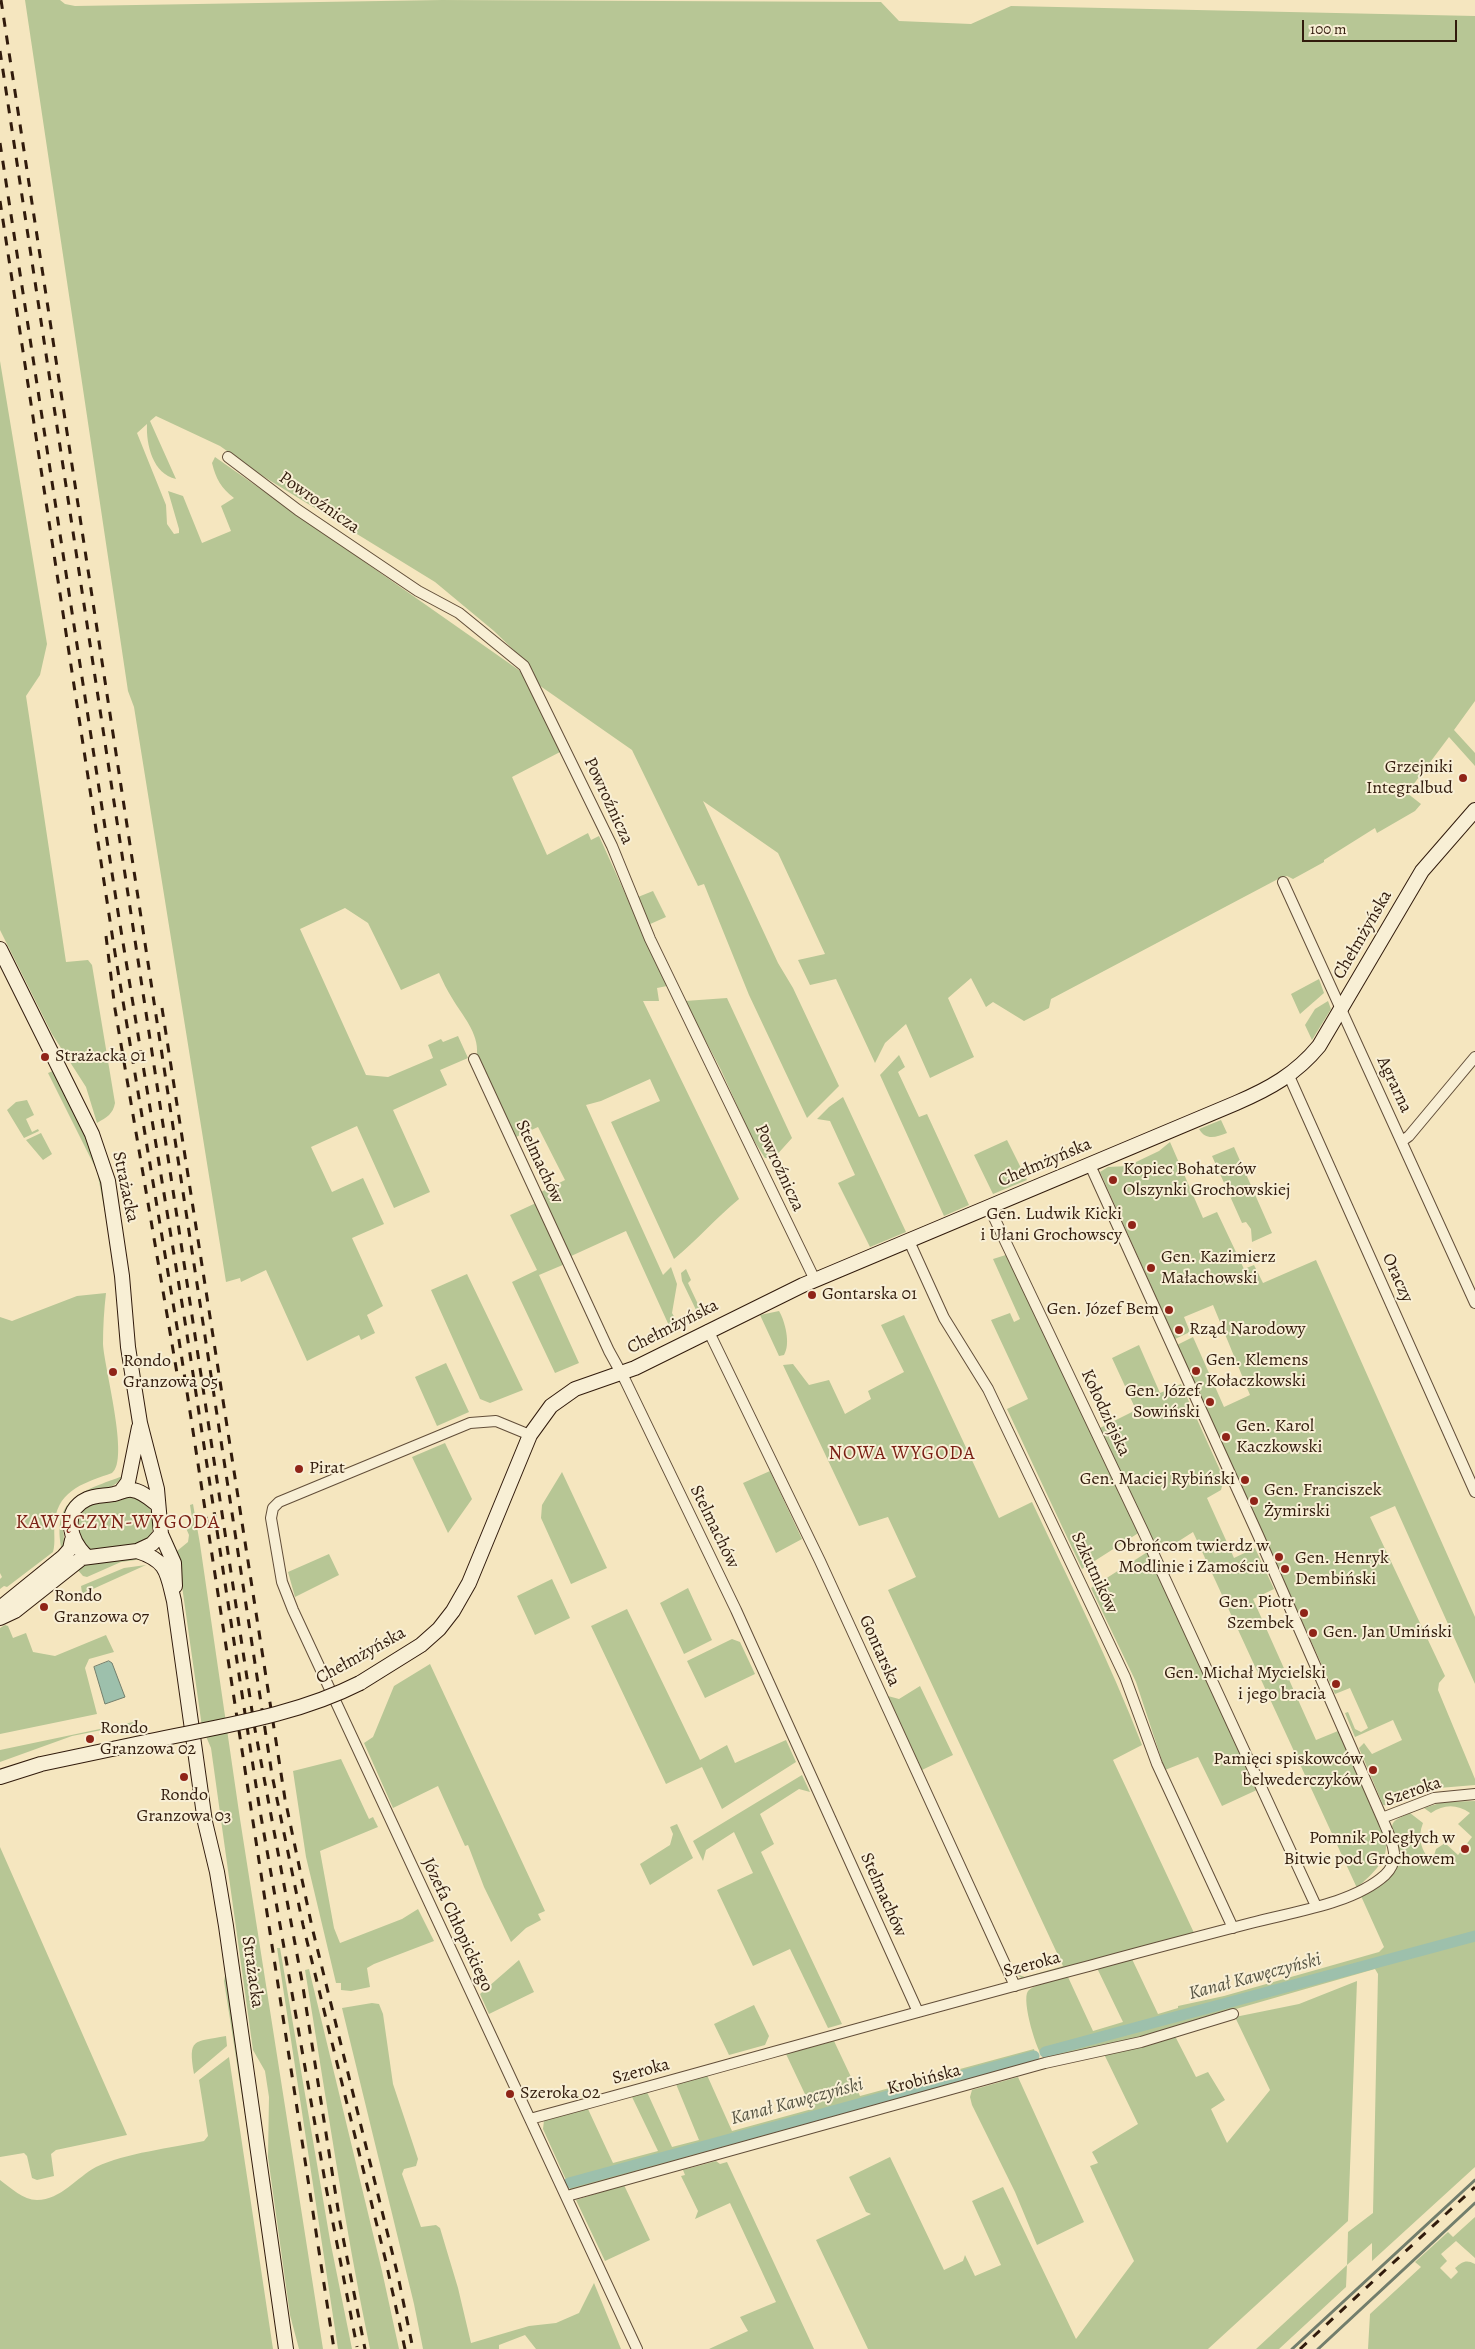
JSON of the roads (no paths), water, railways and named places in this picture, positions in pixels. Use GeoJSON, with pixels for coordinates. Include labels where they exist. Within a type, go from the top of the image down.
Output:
{"type":"FeatureCollection","features":[{"type":"Feature","properties":{"kind":"street","name":"Powroźnicza"},"geometry":{"type":"LineString","coordinates":[[228,456],[298,510],[418,591],[459,613],[524,666],[612,846],[650,939],[815,1280]]}},
{"type":"Feature","properties":{"kind":"street","name":"Chełmżyńska"},"geometry":{"type":"LineString","coordinates":[[0,1777],[41,1764],[292,1710],[329,1697],[360,1682],[421,1645],[439,1629],[453,1611],[469,1583],[530,1435],[542,1415],[562,1397],[581,1386],[622,1373],[815,1280],[1265,1091],[1289,1076],[1319,1046],[1341,1012],[1422,871],[1475,810]]}},
{"type":"Feature","properties":{"kind":"street","name":"Agrarna"},"geometry":{"type":"LineString","coordinates":[[1283,882],[1341,1012],[1474,1297]]}},
{"type":"Feature","properties":{"kind":"street","name":"Strażacka"},"geometry":{"type":"LineString","coordinates":[[0,949],[92,1134],[101,1157],[108,1182],[120,1263],[128,1347],[140,1424],[157,1489],[158,1505]]}},
{"type":"Feature","properties":{"kind":"street"},"geometry":{"type":"LineString","coordinates":[[1402,1141],[1410,1136],[1475,1057]]}},
{"type":"Feature","properties":{"kind":"street","name":"Stelmachów"},"geometry":{"type":"LineString","coordinates":[[474,1059],[609,1351],[622,1373],[739,1616],[918,2012]]}},
{"type":"Feature","properties":{"kind":"street","name":"Oraczy"},"geometry":{"type":"LineString","coordinates":[[1289,1076],[1475,1492]]}},
{"type":"Feature","properties":{"kind":"street"},"geometry":{"type":"LineString","coordinates":[[1090,1165],[1265,1552],[1382,1818]]}},
{"type":"Feature","properties":{"kind":"street","name":"Kołodziejska"},"geometry":{"type":"LineString","coordinates":[[989,1207],[1143,1531],[1316,1906]]}},
{"type":"Feature","properties":{"kind":"street","name":"Szkutników"},"geometry":{"type":"LineString","coordinates":[[909,1241],[944,1318],[988,1389],[1083,1587],[1125,1677],[1157,1764],[1233,1928]]}},
{"type":"Feature","properties":{"kind":"street","name":"Gontarska"},"geometry":{"type":"LineString","coordinates":[[708,1330],[820,1561],[1015,1986]]}},
{"type":"Feature","properties":{"kind":"street","name":"Józefa Chłopickiego"},"geometry":{"type":"LineString","coordinates":[[530,1435],[500,1422],[485,1420],[470,1423],[285,1499],[273,1508],[271,1518],[281,1573],[290,1605],[637,2349]]}},
{"type":"Feature","properties":{"kind":"street","name":"Strażacka"},"geometry":{"type":"LineString","coordinates":[[122,1490],[128,1482],[140,1424]]}},
{"type":"Feature","properties":{"kind":"street"},"geometry":{"type":"LineString","coordinates":[[0,1608],[63,1557],[70,1549],[72,1540],[70,1520],[80,1504],[92,1497],[117,1494],[122,1490],[132,1490],[141,1493],[158,1505],[161,1517],[161,1534],[152,1544],[137,1551],[86,1556],[76,1561],[15,1611],[0,1618]]}},
{"type":"Feature","properties":{"kind":"street","name":"Strażacka"},"geometry":{"type":"LineString","coordinates":[[161,1534],[174,1563],[174,1602]]}},
{"type":"Feature","properties":{"kind":"street"},"geometry":{"type":"LineString","coordinates":[[72,1540],[86,1556]]}},
{"type":"Feature","properties":{"kind":"street","name":"Strażacka"},"geometry":{"type":"LineString","coordinates":[[137,1551],[154,1558],[164,1566],[174,1602],[206,1822],[226,1926],[286,2349]]}},
{"type":"Feature","properties":{"kind":"street","name":"Szeroka"},"geometry":{"type":"LineString","coordinates":[[530,2119],[1358,1893],[1378,1880],[1391,1867],[1395,1858],[1382,1818],[1434,1798],[1475,1794]]}},
{"type":"Feature","properties":{"kind":"street","name":"Krobińska"},"geometry":{"type":"LineString","coordinates":[[567,2196],[1045,2063],[1141,2042],[1233,2014]]}},
{"type":"Feature","properties":{"kind":"waterway","name":"Kanał Kawęczyński"},"geometry":{"type":"LineString","coordinates":[[1045,2052],[1475,1936]]}},
{"type":"Feature","properties":{"kind":"waterway","name":"Kanał Kawęczyński"},"geometry":{"type":"LineString","coordinates":[[569,2183],[1034,2056]]}},
{"type":"Feature","properties":{"kind":"waterway"},"geometry":{"type":"LineString","coordinates":[[1292,2349],[1475,2180]]}},
{"type":"Feature","properties":{"kind":"waterway"},"geometry":{"type":"LineString","coordinates":[[1318,2349],[1475,2203]]}},
{"type":"Feature","properties":{"kind":"railway"},"geometry":{"type":"LineString","coordinates":[[1,0],[272,1775],[303,1925],[386,2262],[405,2349]]}},
{"type":"Feature","properties":{"kind":"railway"},"geometry":{"type":"LineString","coordinates":[[0,51],[254,1724],[302,1981],[340,2222],[365,2349]]}},
{"type":"Feature","properties":{"kind":"railway"},"geometry":{"type":"LineString","coordinates":[[0,143],[118,912],[186,1328],[259,1805],[326,2187],[357,2347]]}},
{"type":"Feature","properties":{"kind":"railway"},"geometry":{"type":"LineString","coordinates":[[0,201],[114,947],[177,1327],[334,2349]]}},
{"type":"Feature","properties":{"kind":"railway"},"geometry":{"type":"LineString","coordinates":[[106,936],[115,1009],[179,1385]]}},
{"type":"Feature","properties":{"kind":"railway"},"geometry":{"type":"LineString","coordinates":[[162,1008],[285,1799],[312,1927],[398,2276],[413,2349]]}},
{"type":"Feature","properties":{"kind":"railway"},"geometry":{"type":"LineString","coordinates":[[1300,2349],[1475,2187]]}},
{"type":"Feature","properties":{"kind":"place","name":"Grzejniki Integralbud"},"geometry":{"type":"Point","coordinates":[1463,778]}},
{"type":"Feature","properties":{"kind":"place","name":"Strażacka 01"},"geometry":{"type":"Point","coordinates":[45,1057]}},
{"type":"Feature","properties":{"kind":"place","name":"Kopiec Bohaterów Olszynki Grochowskiej"},"geometry":{"type":"Point","coordinates":[1113,1180]}},
{"type":"Feature","properties":{"kind":"place","name":"Gen. Ludwik Kicki i Ułani Grochowscy"},"geometry":{"type":"Point","coordinates":[1132,1225]}},
{"type":"Feature","properties":{"kind":"place","name":"Gen. Kazimierz Małachowski"},"geometry":{"type":"Point","coordinates":[1151,1268]}},
{"type":"Feature","properties":{"kind":"place","name":"Gontarska 01"},"geometry":{"type":"Point","coordinates":[812,1295]}},
{"type":"Feature","properties":{"kind":"place","name":"Gen. Józef Bem"},"geometry":{"type":"Point","coordinates":[1169,1310]}},
{"type":"Feature","properties":{"kind":"place","name":"Rząd Narodowy"},"geometry":{"type":"Point","coordinates":[1179,1330]}},
{"type":"Feature","properties":{"kind":"place","name":"Gen. Klemens Kołaczkowski"},"geometry":{"type":"Point","coordinates":[1196,1371]}},
{"type":"Feature","properties":{"kind":"place","name":"Rondo Granzowa 05"},"geometry":{"type":"Point","coordinates":[113,1372]}},
{"type":"Feature","properties":{"kind":"place","name":"Gen. Józef Sowiński"},"geometry":{"type":"Point","coordinates":[1210,1402]}},
{"type":"Feature","properties":{"kind":"place","name":"Gen. Karol Kaczkowski"},"geometry":{"type":"Point","coordinates":[1226,1437]}},
{"type":"Feature","properties":{"kind":"place","name":"Pirat"},"geometry":{"type":"Point","coordinates":[299,1469]}},
{"type":"Feature","properties":{"kind":"place","name":"Gen. Maciej Rybiński"},"geometry":{"type":"Point","coordinates":[1245,1480]}},
{"type":"Feature","properties":{"kind":"place","name":"Gen. Franciszek Żymirski"},"geometry":{"type":"Point","coordinates":[1254,1501]}},
{"type":"Feature","properties":{"kind":"place","name":"Obrońcom twierdz w Modlinie i Zamościu"},"geometry":{"type":"Point","coordinates":[1279,1557]}},
{"type":"Feature","properties":{"kind":"place","name":"Gen. Henryk Dembiński"},"geometry":{"type":"Point","coordinates":[1285,1569]}},
{"type":"Feature","properties":{"kind":"place","name":"Rondo Granzowa 07"},"geometry":{"type":"Point","coordinates":[44,1607]}},
{"type":"Feature","properties":{"kind":"place","name":"Gen. Piotr Szembek"},"geometry":{"type":"Point","coordinates":[1304,1613]}},
{"type":"Feature","properties":{"kind":"place","name":"Gen. Jan Umiński"},"geometry":{"type":"Point","coordinates":[1313,1633]}},
{"type":"Feature","properties":{"kind":"place","name":"Gen. Michał Mycielski i jego bracia"},"geometry":{"type":"Point","coordinates":[1336,1684]}},
{"type":"Feature","properties":{"kind":"place","name":"Rondo Granzowa 02"},"geometry":{"type":"Point","coordinates":[90,1739]}},
{"type":"Feature","properties":{"kind":"place","name":"Pamięci spiskowców belwederczyków"},"geometry":{"type":"Point","coordinates":[1373,1770]}},
{"type":"Feature","properties":{"kind":"place","name":"Rondo Granzowa 03"},"geometry":{"type":"Point","coordinates":[184,1777]}},
{"type":"Feature","properties":{"kind":"place","name":"Pomnik Poległych w Bitwie pod Grochowem"},"geometry":{"type":"Point","coordinates":[1465,1849]}},
{"type":"Feature","properties":{"kind":"place","name":"Szeroka 02"},"geometry":{"type":"Point","coordinates":[510,2094]}},
{"type":"Feature","properties":{"kind":"district","name":"NOWA WYGODA"},"geometry":{"type":"Point","coordinates":[902,1454]}},
{"type":"Feature","properties":{"kind":"district","name":"KAWĘCZYN-WYGODA"},"geometry":{"type":"Point","coordinates":[118,1523]}}]}
